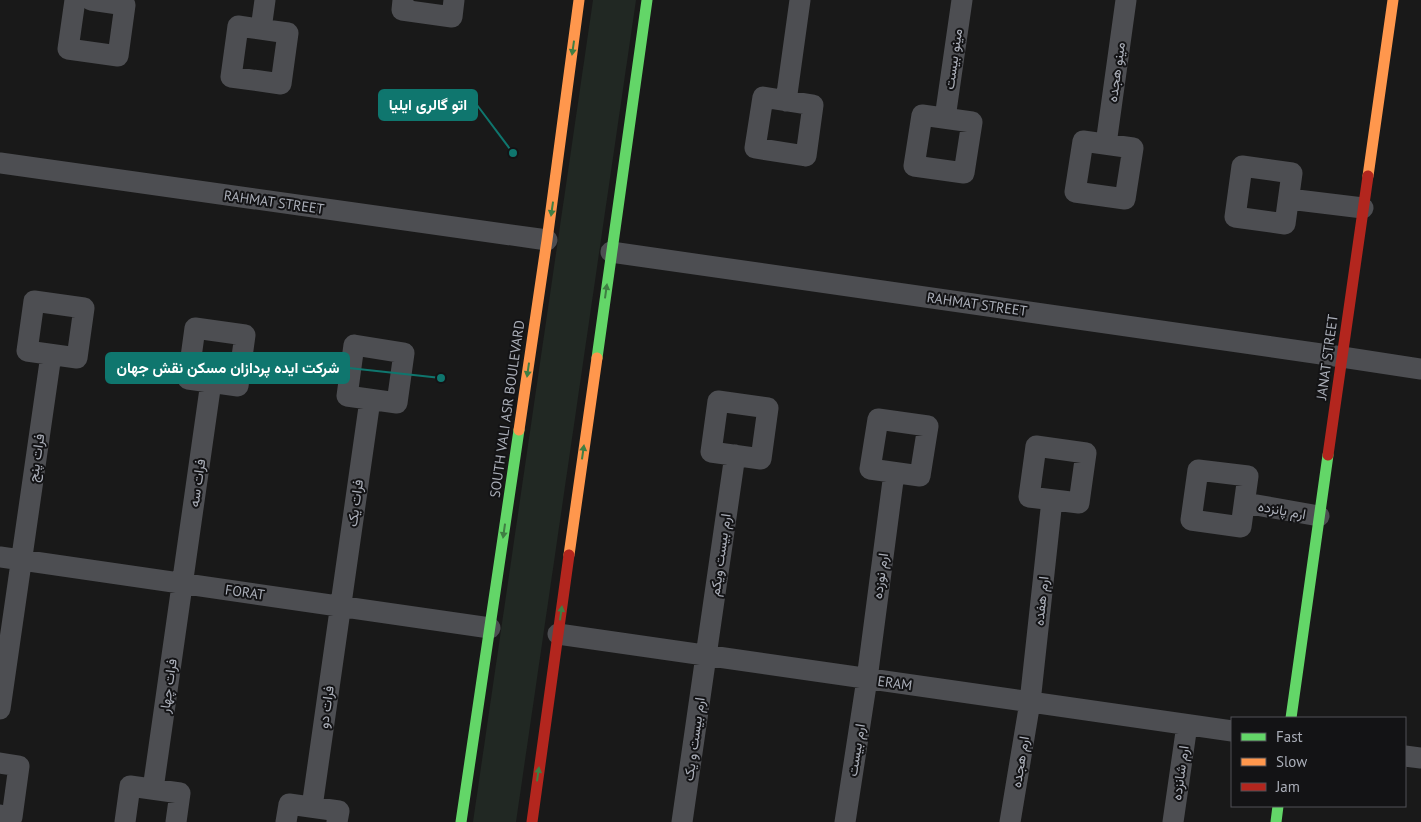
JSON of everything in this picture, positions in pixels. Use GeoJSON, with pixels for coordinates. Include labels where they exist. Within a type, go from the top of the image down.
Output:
{"type":"FeatureCollection","features":[{"type":"Feature","properties":{"kind":"main road","name":"SOUTH VALI ASR BOULEVARD"},"geometry":{"type":"LineString","coordinates":[[461,822],[547,240],[579,0]]}},
{"type":"Feature","properties":{"kind":"main road"},"geometry":{"type":"LineString","coordinates":[[532,822],[647,0]]}},
{"type":"Feature","properties":{"kind":"main road","name":"JANAT STREET"},"geometry":{"type":"LineString","coordinates":[[1291,717],[1392,0]]}},
{"type":"Feature","properties":{"kind":"main road"},"geometry":{"type":"LineString","coordinates":[[1276,822],[1278,807]]}},
{"type":"Feature","properties":{"kind":"street"},"geometry":{"type":"LineString","coordinates":[[75,0],[68,49],[118,56],[125,5],[96,0]]}},
{"type":"Feature","properties":{"kind":"street"},"geometry":{"type":"LineString","coordinates":[[261,29],[265,0]]}},
{"type":"Feature","properties":{"kind":"street"},"geometry":{"type":"LineString","coordinates":[[403,0],[402,10],[452,17],[454,0]]}},
{"type":"Feature","properties":{"kind":"street"},"geometry":{"type":"LineString","coordinates":[[786,101],[800,0]]}},
{"type":"Feature","properties":{"kind":"street","name":"مینو بیست"},"geometry":{"type":"LineString","coordinates":[[945,118],[962,0]]}},
{"type":"Feature","properties":{"kind":"street","name":"مینو هجده"},"geometry":{"type":"LineString","coordinates":[[1106,144],[1126,0]]}},
{"type":"Feature","properties":{"kind":"street","name":"RAHMAT STREET"},"geometry":{"type":"LineString","coordinates":[[0,163],[547,240]]}},
{"type":"Feature","properties":{"kind":"street"},"geometry":{"type":"LineString","coordinates":[[1289,199],[1363,208]]}},
{"type":"Feature","properties":{"kind":"street","name":"RAHMAT STREET"},"geometry":{"type":"LineString","coordinates":[[611,252],[1342,356],[1421,369]]}},
{"type":"Feature","properties":{"kind":"street","name":"فرات پنج"},"geometry":{"type":"LineString","coordinates":[[0,709],[50,355]]}},
{"type":"Feature","properties":{"kind":"street","name":"فرات سه"},"geometry":{"type":"LineString","coordinates":[[182,583],[211,382]]}},
{"type":"Feature","properties":{"kind":"street","name":"فرات یک"},"geometry":{"type":"LineString","coordinates":[[341,606],[370,400]]}},
{"type":"Feature","properties":{"kind":"street","name":"ارم بیست ویکم"},"geometry":{"type":"LineString","coordinates":[[706,656],[735,455]]}},
{"type":"Feature","properties":{"kind":"street","name":"ارم نوزده"},"geometry":{"type":"LineString","coordinates":[[866,679],[894,473]]}},
{"type":"Feature","properties":{"kind":"street","name":"ارم هفده"},"geometry":{"type":"LineString","coordinates":[[1030,702],[1052,500]]}},
{"type":"Feature","properties":{"kind":"street","name":"ارم پانزده"},"geometry":{"type":"LineString","coordinates":[[1245,503],[1319,516]]}},
{"type":"Feature","properties":{"kind":"street","name":"FORAT"},"geometry":{"type":"LineString","coordinates":[[0,558],[490,628]]}},
{"type":"Feature","properties":{"kind":"street","name":"فرات چهار"},"geometry":{"type":"LineString","coordinates":[[153,789],[182,583]]}},
{"type":"Feature","properties":{"kind":"street","name":"فرات دو"},"geometry":{"type":"LineString","coordinates":[[312,807],[341,606]]}},
{"type":"Feature","properties":{"kind":"street","name":"ERAM"},"geometry":{"type":"LineString","coordinates":[[558,634],[1231,732]]}},
{"type":"Feature","properties":{"kind":"street","name":"ارم بیست و یک"},"geometry":{"type":"LineString","coordinates":[[682,822],[706,656]]}},
{"type":"Feature","properties":{"kind":"street","name":"ارم بیست"},"geometry":{"type":"LineString","coordinates":[[845,822],[866,679]]}},
{"type":"Feature","properties":{"kind":"street","name":"ارم هجده"},"geometry":{"type":"LineString","coordinates":[[1010,822],[1030,702]]}},
{"type":"Feature","properties":{"kind":"street","name":"ارم شانزده"},"geometry":{"type":"LineString","coordinates":[[1173,822],[1187,725]]}},
{"type":"Feature","properties":{"kind":"street"},"geometry":{"type":"LineString","coordinates":[[1406,756],[1421,758]]}},
{"type":"Feature","properties":{"kind":"street"},"geometry":{"type":"LineString","coordinates":[[0,763],[19,766],[12,817],[0,815]]}},
{"type":"Feature","properties":{"kind":"street"},"geometry":{"type":"LineString","coordinates":[[125,822],[130,786],[180,793],[176,822]]}},
{"type":"Feature","properties":{"kind":"street"},"geometry":{"type":"LineString","coordinates":[[286,822],[289,804],[339,811],[337,822]]}},
{"type":"Feature","properties":{"kind":"shaded area"},"geometry":{"type":"Polygon","coordinates":[[[593,0],[636,0],[516,822],[473,822],[593,0]]]}},
{"type":"Feature","properties":{"kind":"traffic: fast"},"geometry":{"type":"LineString","coordinates":[[597,358],[647,0]]}},
{"type":"Feature","properties":{"kind":"traffic: fast"},"geometry":{"type":"LineString","coordinates":[[461,822],[519,430]]}},
{"type":"Feature","properties":{"kind":"traffic: fast"},"geometry":{"type":"LineString","coordinates":[[1291,717],[1328,455]]}},
{"type":"Feature","properties":{"kind":"traffic: fast"},"geometry":{"type":"LineString","coordinates":[[1276,822],[1278,807]]}},
{"type":"Feature","properties":{"kind":"traffic: slow"},"geometry":{"type":"LineString","coordinates":[[519,430],[579,0]]}},
{"type":"Feature","properties":{"kind":"traffic: slow"},"geometry":{"type":"LineString","coordinates":[[1368,176],[1393,0]]}},
{"type":"Feature","properties":{"kind":"traffic: slow"},"geometry":{"type":"LineString","coordinates":[[569,555],[597,358]]}},
{"type":"Feature","properties":{"kind":"traffic: jam"},"geometry":{"type":"LineString","coordinates":[[1328,455],[1368,176]]}},
{"type":"Feature","properties":{"kind":"traffic: jam"},"geometry":{"type":"LineString","coordinates":[[532,822],[569,555]]}},
{"type":"Feature","properties":{"kind":"place","name":"اتو گالری ایلیا"},"geometry":{"type":"Point","coordinates":[513,153]}},
{"type":"Feature","properties":{"kind":"place","name":"شرکت ایده پردازان مسکن نقش جهان"},"geometry":{"type":"Point","coordinates":[441,378]}}]}
